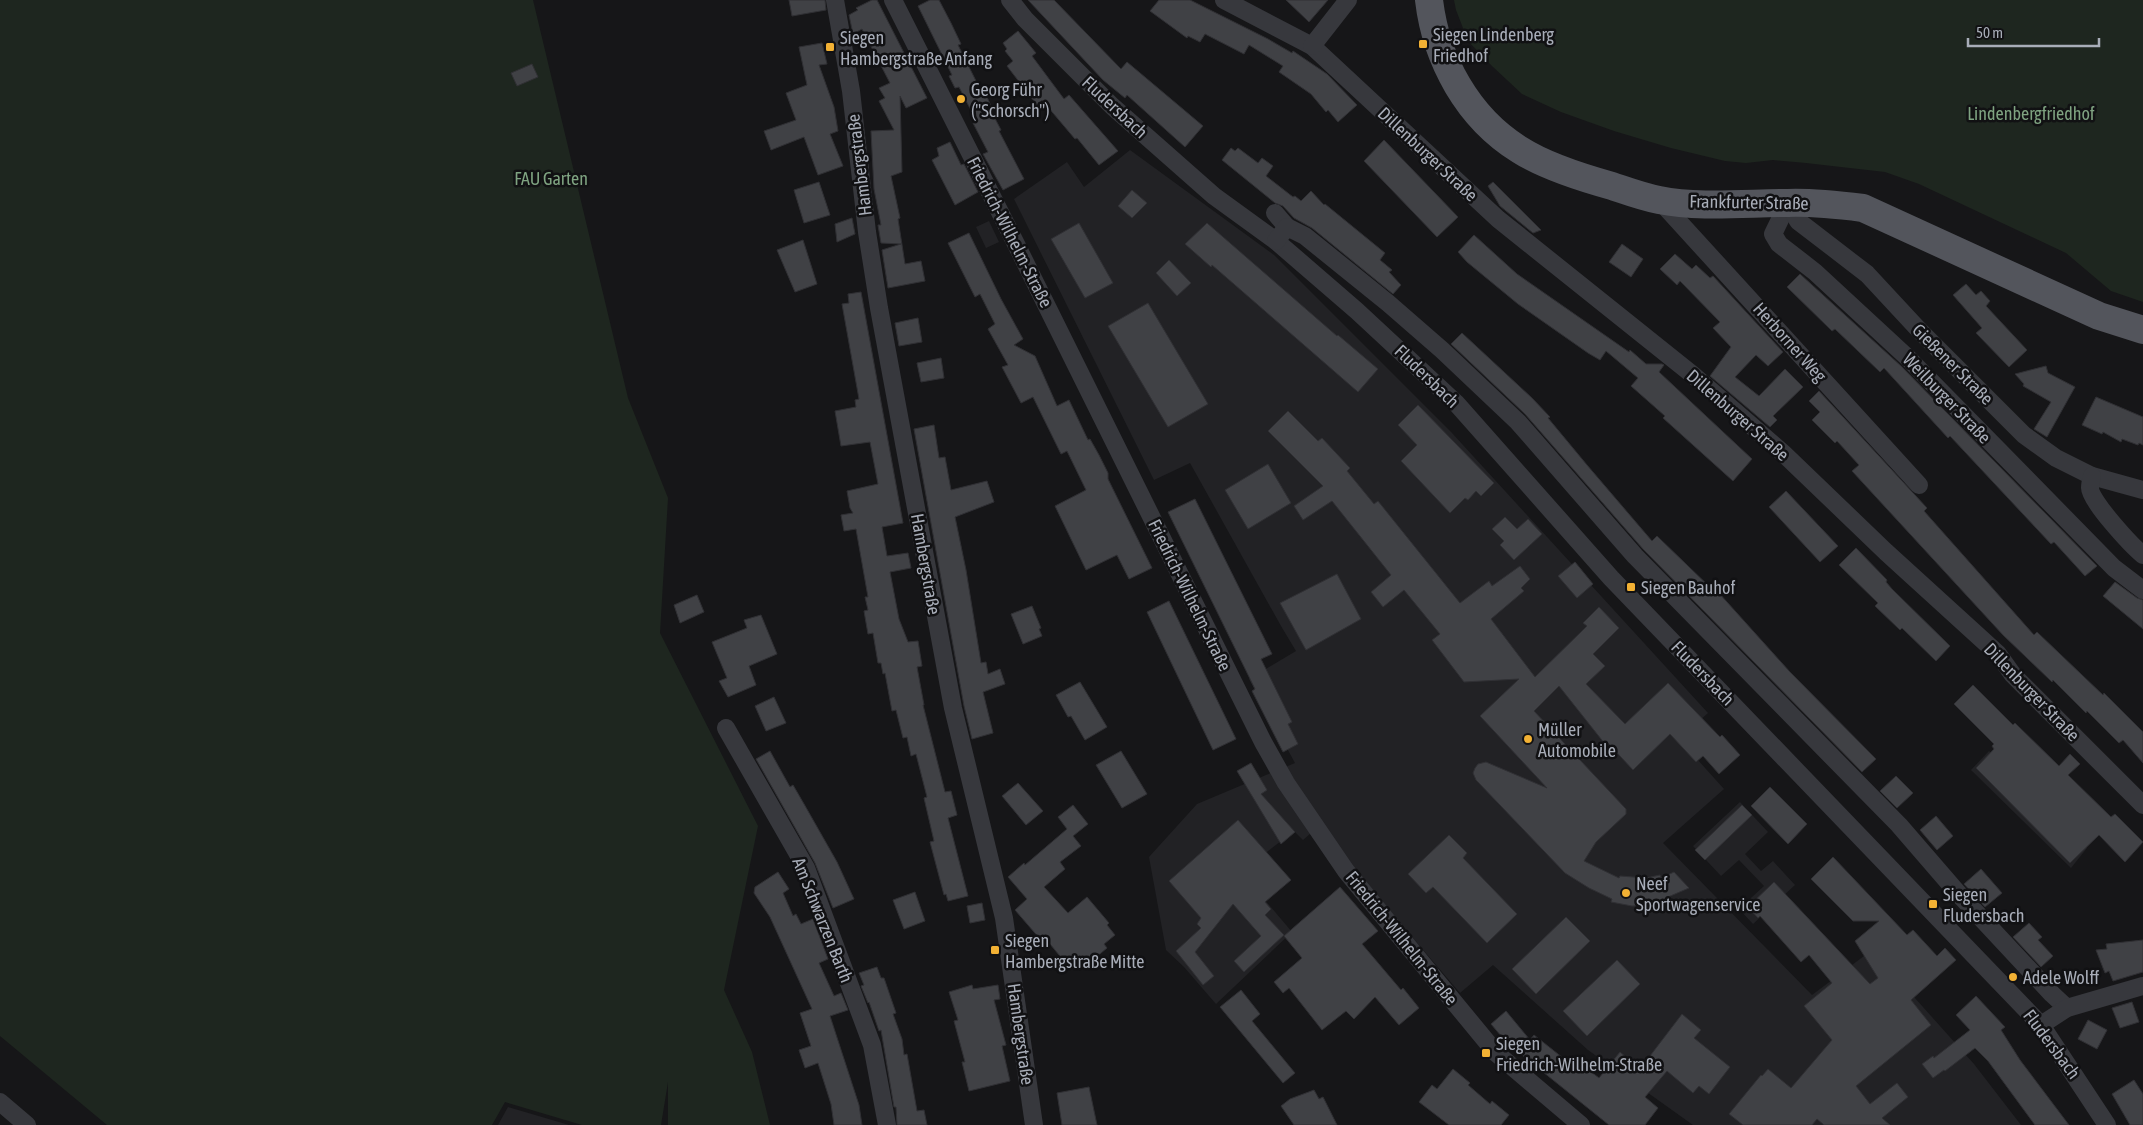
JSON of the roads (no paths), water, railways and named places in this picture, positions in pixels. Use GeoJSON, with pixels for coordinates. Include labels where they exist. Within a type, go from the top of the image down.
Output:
{"type":"FeatureCollection","features":[{"type":"Feature","properties":{"kind":"main road","name":"Frankfurter Straße"},"geometry":{"type":"LineString","coordinates":[[1429,0],[1431,20],[1441,51],[1454,79],[1470,105],[1493,131],[1521,151],[1581,177],[1660,200],[1715,204],[1829,203],[1863,208],[2099,316],[2143,330]]}},
{"type":"Feature","properties":{"kind":"street","name":"Hambergstraße"},"geometry":{"type":"LineString","coordinates":[[835,0],[850,91],[867,232],[880,308],[953,708],[1004,918],[1034,1125]]}},
{"type":"Feature","properties":{"kind":"street","name":"Friedrich-Wilhelm-Straße"},"geometry":{"type":"LineString","coordinates":[[893,0],[1263,742],[1286,783],[1368,899],[1447,991],[1496,1053],[1581,1125]]}},
{"type":"Feature","properties":{"kind":"street","name":"Fludersbach"},"geometry":{"type":"LineString","coordinates":[[1010,0],[1025,19],[1112,106],[1214,196],[1276,241],[1357,311],[1456,403],[1611,578],[2041,1025],[2107,1125]]}},
{"type":"Feature","properties":{"kind":"street","name":"Dillenburger Straße"},"geometry":{"type":"LineString","coordinates":[[1224,0],[1312,46],[1498,219],[1693,375],[1783,452],[1886,552],[1998,654],[2013,675],[2143,805]]}},
{"type":"Feature","properties":{"kind":"street"},"geometry":{"type":"LineString","coordinates":[[1312,46],[1348,0]]}},
{"type":"Feature","properties":{"kind":"street","name":"Herborner Weg"},"geometry":{"type":"LineString","coordinates":[[1660,200],[1920,485]]}},
{"type":"Feature","properties":{"kind":"street","name":"Gießener Straße"},"geometry":{"type":"LineString","coordinates":[[1788,202],[1798,221],[1868,274],[1919,330],[2024,435],[2056,458],[2092,476],[2143,490]]}},
{"type":"Feature","properties":{"kind":"street","name":"Weilburger Straße"},"geometry":{"type":"LineString","coordinates":[[1788,202],[1773,234],[1779,244],[1815,272],[1908,358],[2114,568],[2143,590]]}},
{"type":"Feature","properties":{"kind":"street","name":"Fludersbach"},"geometry":{"type":"LineString","coordinates":[[1275,213],[1287,227],[1305,236],[1388,303],[1442,350],[1518,422],[1635,556],[1899,825],[1956,891],[2067,1008]]}},
{"type":"Feature","properties":{"kind":"street"},"geometry":{"type":"LineString","coordinates":[[1276,241],[1287,227]]}},
{"type":"Feature","properties":{"kind":"street"},"geometry":{"type":"LineString","coordinates":[[2092,476],[2090,489],[2097,503],[2143,555]]}},
{"type":"Feature","properties":{"kind":"street","name":"Am Schwarzen Barth"},"geometry":{"type":"LineString","coordinates":[[726,728],[806,868],[872,1045],[887,1125]]}},
{"type":"Feature","properties":{"kind":"street"},"geometry":{"type":"LineString","coordinates":[[2041,1025],[2067,1008],[2143,986]]}},
{"type":"Feature","properties":{"kind":"street"},"geometry":{"type":"LineString","coordinates":[[0,1102],[27,1125]]}},
{"type":"Feature","properties":{"kind":"place","name":"Siegen Lindenberg Friedhof"},"geometry":{"type":"Point","coordinates":[1423,44]}},
{"type":"Feature","properties":{"kind":"place","name":"Siegen Hambergstraße Anfang"},"geometry":{"type":"Point","coordinates":[830,47]}},
{"type":"Feature","properties":{"kind":"place","name":"Georg Führ (\"Schorsch\")"},"geometry":{"type":"Point","coordinates":[961,99]}},
{"type":"Feature","properties":{"kind":"place","name":"Siegen Bauhof"},"geometry":{"type":"Point","coordinates":[1631,587]}},
{"type":"Feature","properties":{"kind":"place","name":"Müller Automobile"},"geometry":{"type":"Point","coordinates":[1528,739]}},
{"type":"Feature","properties":{"kind":"place","name":"Neef Sportwagenservice"},"geometry":{"type":"Point","coordinates":[1626,893]}},
{"type":"Feature","properties":{"kind":"place","name":"Siegen Fludersbach"},"geometry":{"type":"Point","coordinates":[1933,904]}},
{"type":"Feature","properties":{"kind":"place","name":"Siegen Hambergstraße Mitte"},"geometry":{"type":"Point","coordinates":[995,950]}},
{"type":"Feature","properties":{"kind":"place","name":"Adele Wolff"},"geometry":{"type":"Point","coordinates":[2013,977]}},
{"type":"Feature","properties":{"kind":"place","name":"Siegen Friedrich-Wilhelm-Straße"},"geometry":{"type":"Point","coordinates":[1486,1053]}},
{"type":"Feature","properties":{"kind":"park label","name":"Lindenbergfriedhof"},"geometry":{"type":"Point","coordinates":[2031,113]}},
{"type":"Feature","properties":{"kind":"park label","name":"FAU Garten"},"geometry":{"type":"Point","coordinates":[551,178]}}]}
